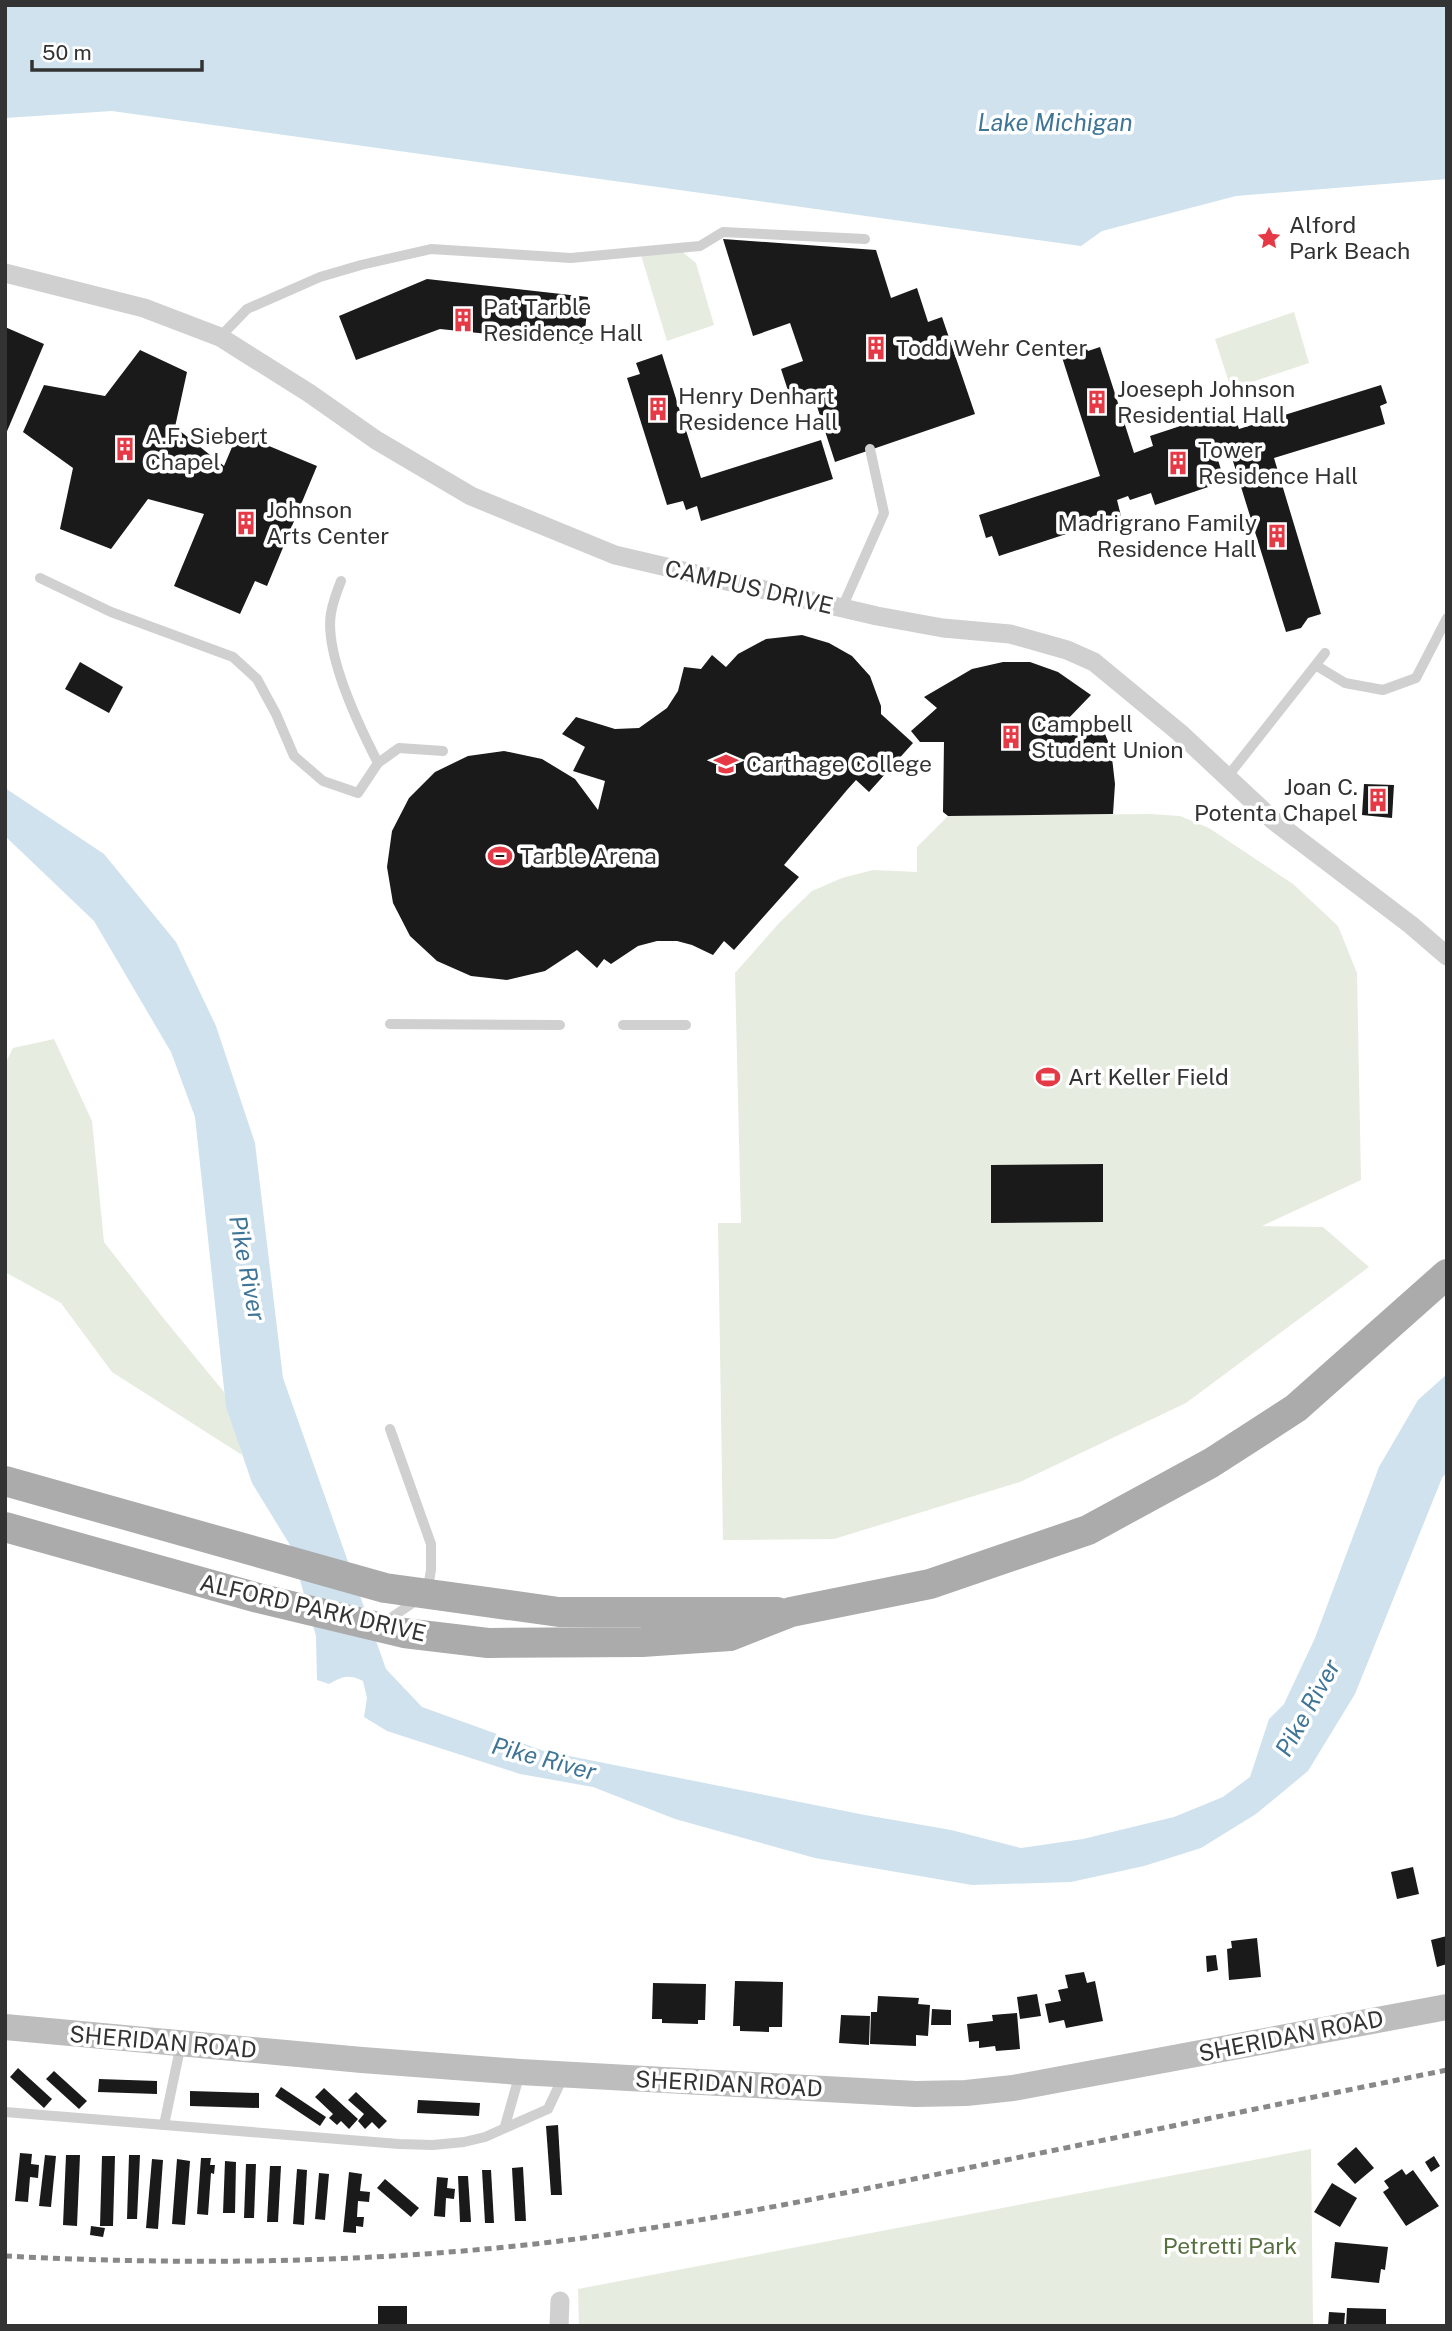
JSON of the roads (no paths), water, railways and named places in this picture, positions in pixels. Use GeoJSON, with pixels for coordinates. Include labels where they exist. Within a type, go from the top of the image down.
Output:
{"type":"FeatureCollection","features":[{"type":"Feature","properties":{"kind":"main road","name":"ALFORD PARK DRIVE"},"geometry":{"type":"LineString","coordinates":[[5,1527],[258,1598],[391,1630],[488,1643],[642,1642],[730,1636],[791,1612],[930,1584],[1088,1530],[1211,1463],[1296,1408],[1447,1274]]}},
{"type":"Feature","properties":{"kind":"main road","name":"ALFORD PARK DRIVE"},"geometry":{"type":"LineString","coordinates":[[5,1481],[385,1588],[559,1612],[791,1612]]}},
{"type":"Feature","properties":{"kind":"street","name":"CAMPUS DRIVE"},"geometry":{"type":"LineString","coordinates":[[5,273],[144,308],[220,337],[309,393],[376,440],[471,496],[615,555],[842,608],[943,628],[1010,634],[1067,650],[1094,662],[1149,706],[1298,841],[1411,925],[1447,956]]}},
{"type":"Feature","properties":{"kind":"street","name":"SHERIDAN ROAD"},"geometry":{"type":"LineString","coordinates":[[5,2027],[520,2072],[905,2093],[966,2093],[1064,2079],[1447,2007]]}},
{"type":"Feature","properties":{"kind":"street"},"geometry":{"type":"LineString","coordinates":[[559,2326],[560,2301]]}},
{"type":"Feature","properties":{"kind":"lane"},"geometry":{"type":"LineString","coordinates":[[220,337],[247,309],[320,277],[361,264],[431,249],[571,258],[700,246],[723,232],[865,239]]}},
{"type":"Feature","properties":{"kind":"lane"},"geometry":{"type":"LineString","coordinates":[[842,608],[884,513],[870,449]]}},
{"type":"Feature","properties":{"kind":"lane"},"geometry":{"type":"LineString","coordinates":[[40,578],[111,612],[233,657],[257,679],[294,756],[323,781],[358,793],[378,763],[399,748],[443,751]]}},
{"type":"Feature","properties":{"kind":"lane"},"geometry":{"type":"LineString","coordinates":[[341,581],[331,614],[332,647],[356,718],[378,763]]}},
{"type":"Feature","properties":{"kind":"lane"},"geometry":{"type":"LineString","coordinates":[[1317,666],[1345,683],[1384,690],[1416,678],[1447,618]]}},
{"type":"Feature","properties":{"kind":"lane"},"geometry":{"type":"LineString","coordinates":[[1228,776],[1325,653]]}},
{"type":"Feature","properties":{"kind":"lane"},"geometry":{"type":"LineString","coordinates":[[390,1024],[560,1025]]}},
{"type":"Feature","properties":{"kind":"lane"},"geometry":{"type":"LineString","coordinates":[[623,1025],[686,1025]]}},
{"type":"Feature","properties":{"kind":"lane"},"geometry":{"type":"LineString","coordinates":[[390,1429],[431,1544],[431,1570],[426,1593],[391,1630]]}},
{"type":"Feature","properties":{"kind":"lane"},"geometry":{"type":"LineString","coordinates":[[164,2125],[181,2044]]}},
{"type":"Feature","properties":{"kind":"lane"},"geometry":{"type":"LineString","coordinates":[[505,2126],[520,2072]]}},
{"type":"Feature","properties":{"kind":"lane"},"geometry":{"type":"LineString","coordinates":[[5,2112],[433,2145],[475,2139],[548,2109],[564,2075]]}},
{"type":"Feature","properties":{"kind":"water","name":"Lake Michigan"},"geometry":{"type":"Polygon","coordinates":[[[5,5],[1447,5],[1447,179],[1236,196],[1102,231],[1081,246],[112,111],[5,118],[5,5]]]}},
{"type":"Feature","properties":{"kind":"water","name":"Pike River"},"geometry":{"type":"Polygon","coordinates":[[[5,788],[104,854],[176,942],[216,1026],[255,1143],[283,1378],[386,1669],[422,1707],[544,1751],[951,1830],[1021,1848],[1083,1839],[1174,1817],[1223,1797],[1250,1777],[1269,1719],[1284,1704],[1315,1638],[1379,1467],[1418,1400],[1447,1374],[1447,1472],[1442,1478],[1355,1694],[1308,1771],[1256,1814],[1201,1848],[1144,1866],[1071,1882],[972,1885],[815,1858],[675,1819],[593,1787],[520,1774],[387,1731],[364,1717],[367,1698],[363,1681],[354,1677],[342,1678],[329,1684],[317,1680],[316,1636],[290,1545],[252,1483],[226,1407],[195,1117],[171,1052],[94,921],[5,836],[5,788]]]}},
{"type":"Feature","properties":{"kind":"railway"},"geometry":{"type":"LineString","coordinates":[[5,2256],[151,2261],[299,2260],[446,2252],[591,2237],[804,2201],[1447,2070]]}},
{"type":"Feature","properties":{"kind":"place","name":"Alford Park Beach"},"geometry":{"type":"Point","coordinates":[1269,238]}},
{"type":"Feature","properties":{"kind":"place","name":"Pat Tarble Residence Hall"},"geometry":{"type":"Point","coordinates":[463,320]}},
{"type":"Feature","properties":{"kind":"place","name":"Todd Wehr Center"},"geometry":{"type":"Point","coordinates":[876,348]}},
{"type":"Feature","properties":{"kind":"place","name":"Joeseph Johnson Residential Hall"},"geometry":{"type":"Point","coordinates":[1097,402]}},
{"type":"Feature","properties":{"kind":"place","name":"Henry Denhart Residence Hall"},"geometry":{"type":"Point","coordinates":[658,409]}},
{"type":"Feature","properties":{"kind":"place","name":"A.F. Siebert Chapel"},"geometry":{"type":"Point","coordinates":[125,449]}},
{"type":"Feature","properties":{"kind":"place","name":"Tower Residence Hall"},"geometry":{"type":"Point","coordinates":[1178,463]}},
{"type":"Feature","properties":{"kind":"place","name":"Johnson Arts Center"},"geometry":{"type":"Point","coordinates":[246,523]}},
{"type":"Feature","properties":{"kind":"place","name":"Madrigrano Family Residence Hall"},"geometry":{"type":"Point","coordinates":[1277,536]}},
{"type":"Feature","properties":{"kind":"place","name":"Campbell Student Union"},"geometry":{"type":"Point","coordinates":[1011,737]}},
{"type":"Feature","properties":{"kind":"place","name":"Carthage College"},"geometry":{"type":"Point","coordinates":[726,764]}},
{"type":"Feature","properties":{"kind":"place","name":"Joan C. Potenta Chapel"},"geometry":{"type":"Point","coordinates":[1378,800]}},
{"type":"Feature","properties":{"kind":"place","name":"Tarble Arena"},"geometry":{"type":"Point","coordinates":[500,856]}},
{"type":"Feature","properties":{"kind":"place","name":"Art Keller Field"},"geometry":{"type":"Point","coordinates":[1048,1077]}},
{"type":"Feature","properties":{"kind":"park label","name":"Petretti Park"},"geometry":{"type":"Point","coordinates":[1230,2246]}}]}
